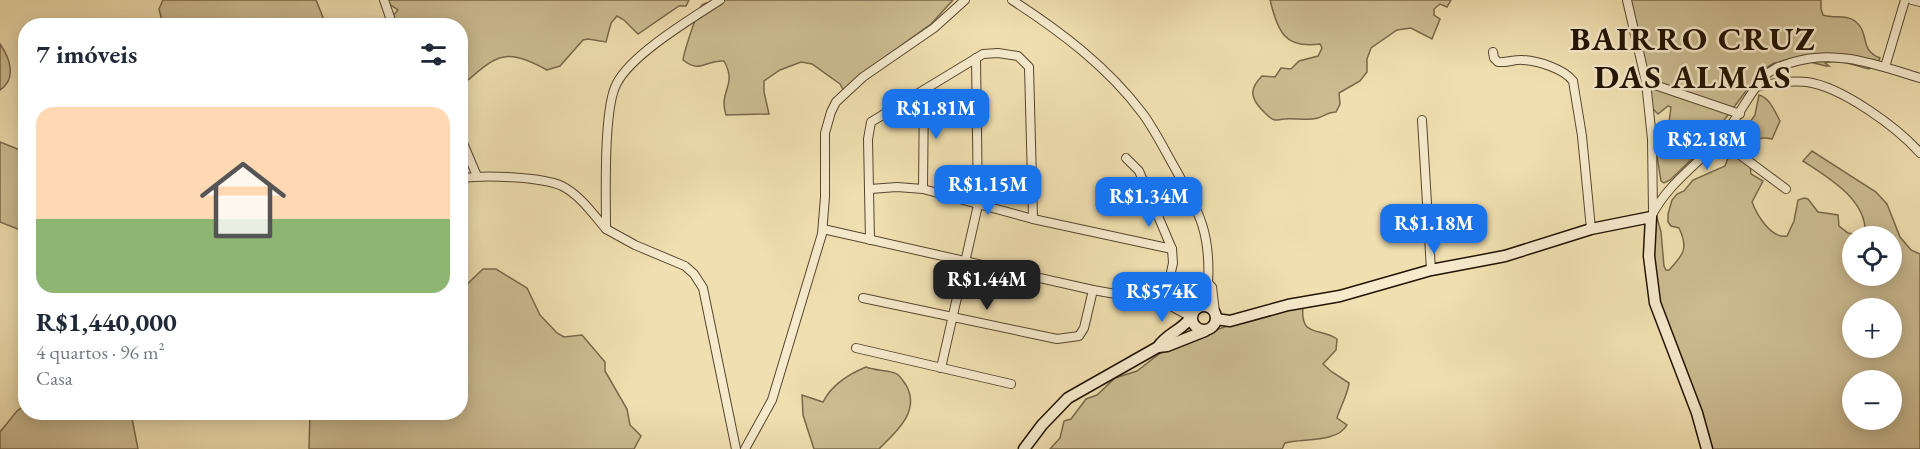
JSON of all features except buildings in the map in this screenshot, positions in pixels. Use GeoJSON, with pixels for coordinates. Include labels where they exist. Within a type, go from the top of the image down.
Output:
{"type":"FeatureCollection","features":[{"type":"Feature","properties":{"kind":"street"},"geometry":{"type":"LineString","coordinates":[[384,0],[390,18]]}},
{"type":"Feature","properties":{"kind":"street"},"geometry":{"type":"LineString","coordinates":[[606,229],[609,124],[613,92],[617,81],[628,66],[646,51],[720,0]]}},
{"type":"Feature","properties":{"kind":"street"},"geometry":{"type":"LineString","coordinates":[[745,449],[772,400],[823,229],[825,133],[827,121],[836,102],[863,77],[934,28],[965,0]]}},
{"type":"Feature","properties":{"kind":"street"},"geometry":{"type":"LineString","coordinates":[[1012,0],[1066,37],[1129,97],[1143,115],[1199,212],[1207,242],[1209,283],[1212,286],[1215,316],[1214,326],[1167,346],[1158,346]]}},
{"type":"Feature","properties":{"kind":"street"},"geometry":{"type":"LineString","coordinates":[[1627,0],[1646,82],[1652,139],[1652,214],[1649,256],[1655,303],[1697,413],[1707,449]]}},
{"type":"Feature","properties":{"kind":"street"},"geometry":{"type":"LineString","coordinates":[[1885,67],[1905,0]]}},
{"type":"Feature","properties":{"kind":"street"},"geometry":{"type":"LineString","coordinates":[[1912,0],[1920,2]]}},
{"type":"Feature","properties":{"kind":"street"},"geometry":{"type":"LineString","coordinates":[[1492,52],[1498,62],[1531,61],[1561,72],[1572,79],[1582,136],[1591,229]]}},
{"type":"Feature","properties":{"kind":"street"},"geometry":{"type":"LineString","coordinates":[[870,240],[868,139],[871,122],[983,54],[998,53],[1018,56],[1029,67],[1033,219]]}},
{"type":"Feature","properties":{"kind":"street"},"geometry":{"type":"LineString","coordinates":[[1194,313],[1206,306],[1215,316],[1230,321],[1288,305],[1340,296],[1431,270],[1504,256],[1591,229],[1652,214],[1672,185],[1720,140],[1740,114],[1756,87],[1772,69],[1798,60],[1832,56],[1847,57],[1920,78]]}},
{"type":"Feature","properties":{"kind":"street"},"geometry":{"type":"LineString","coordinates":[[940,368],[978,205],[976,58]]}},
{"type":"Feature","properties":{"kind":"street"},"geometry":{"type":"LineString","coordinates":[[1756,87],[1798,81],[1822,86],[1857,103],[1889,125],[1920,153]]}},
{"type":"Feature","properties":{"kind":"street"},"geometry":{"type":"LineString","coordinates":[[1646,82],[1740,114]]}},
{"type":"Feature","properties":{"kind":"street"},"geometry":{"type":"LineString","coordinates":[[923,189],[924,90]]}},
{"type":"Feature","properties":{"kind":"street"},"geometry":{"type":"LineString","coordinates":[[1422,120],[1431,270]]}},
{"type":"Feature","properties":{"kind":"street"},"geometry":{"type":"LineString","coordinates":[[1720,140],[1786,189]]}},
{"type":"Feature","properties":{"kind":"street"},"geometry":{"type":"LineString","coordinates":[[468,155],[477,176]]}},
{"type":"Feature","properties":{"kind":"street"},"geometry":{"type":"LineString","coordinates":[[1126,158],[1139,171],[1172,249],[1173,263],[1165,299]]}},
{"type":"Feature","properties":{"kind":"street"},"geometry":{"type":"LineString","coordinates":[[468,178],[477,176],[532,180],[562,186],[578,197],[606,229],[635,245],[685,266],[702,288],[736,449]]}},
{"type":"Feature","properties":{"kind":"street"},"geometry":{"type":"LineString","coordinates":[[1652,182],[1662,186],[1672,185]]}},
{"type":"Feature","properties":{"kind":"street"},"geometry":{"type":"LineString","coordinates":[[870,189],[897,187],[923,189],[1033,219],[1172,249]]}},
{"type":"Feature","properties":{"kind":"street"},"geometry":{"type":"LineString","coordinates":[[823,229],[1093,290],[1155,301],[1175,298],[1194,313],[1195,327],[1204,331]]}},
{"type":"Feature","properties":{"kind":"street"},"geometry":{"type":"LineString","coordinates":[[1024,449],[1042,425],[1068,398],[1158,346],[1188,323],[1205,286],[1209,283]]}},
{"type":"Feature","properties":{"kind":"street"},"geometry":{"type":"LineString","coordinates":[[863,298],[1057,339],[1079,336],[1084,328],[1093,290]]}},
{"type":"Feature","properties":{"kind":"street"},"geometry":{"type":"LineString","coordinates":[[856,348],[1011,384]]}},
{"type":"Feature","properties":{"kind":"shaded area"},"geometry":{"type":"Polygon","coordinates":[[[163,0],[316,0],[323,18],[161,18],[159,9],[163,0]]]}},
{"type":"Feature","properties":{"kind":"shaded area"},"geometry":{"type":"Polygon","coordinates":[[[383,0],[689,0],[686,6],[679,6],[638,34],[617,16],[611,23],[606,42],[583,40],[560,66],[547,70],[520,58],[501,58],[492,61],[468,80],[468,18],[391,18],[398,10],[383,0]]]}},
{"type":"Feature","properties":{"kind":"shaded area"},"geometry":{"type":"Polygon","coordinates":[[[716,0],[953,0],[931,24],[874,65],[844,91],[840,84],[812,64],[801,62],[780,70],[764,81],[769,114],[726,115],[724,100],[729,76],[724,61],[694,66],[683,60],[700,8],[703,4],[716,0]]]}},
{"type":"Feature","properties":{"kind":"shaded area"},"geometry":{"type":"Polygon","coordinates":[[[1270,0],[1451,0],[1447,7],[1440,4],[1434,9],[1434,15],[1440,19],[1432,39],[1411,28],[1397,30],[1371,48],[1367,59],[1367,72],[1360,81],[1339,93],[1340,104],[1336,112],[1314,119],[1275,120],[1266,114],[1254,99],[1253,90],[1258,81],[1262,76],[1275,77],[1281,68],[1291,69],[1299,61],[1318,56],[1322,48],[1320,44],[1298,43],[1284,35],[1276,20],[1270,0]]]}},
{"type":"Feature","properties":{"kind":"shaded area"},"geometry":{"type":"Polygon","coordinates":[[[1630,0],[1821,0],[1823,15],[1855,21],[1863,31],[1869,50],[1880,58],[1877,64],[1869,69],[1835,61],[1825,63],[1829,66],[1802,60],[1774,63],[1761,71],[1713,135],[1689,147],[1688,151],[1697,154],[1664,183],[1661,181],[1657,156],[1658,143],[1662,144],[1667,137],[1671,107],[1668,106],[1658,114],[1652,108],[1630,0]]]}},
{"type":"Feature","properties":{"kind":"shaded area"},"geometry":{"type":"Polygon","coordinates":[[[0,44],[9,62],[10,74],[9,80],[0,90],[0,44]]]}},
{"type":"Feature","properties":{"kind":"shaded area"},"geometry":{"type":"Polygon","coordinates":[[[1759,95],[1763,97],[1769,102],[1780,121],[1772,139],[1758,139],[1748,147],[1751,174],[1763,181],[1752,202],[1770,230],[1781,236],[1787,236],[1794,221],[1798,200],[1808,199],[1818,212],[1838,215],[1839,226],[1842,228],[1842,286],[1902,286],[1902,239],[1911,250],[1920,254],[1920,449],[1705,449],[1660,318],[1649,222],[1656,214],[1661,232],[1664,266],[1666,270],[1669,270],[1681,256],[1684,247],[1679,228],[1671,226],[1668,222],[1672,200],[1693,180],[1725,166],[1732,148],[1755,115],[1759,95]]]}},
{"type":"Feature","properties":{"kind":"shaded area"},"geometry":{"type":"Polygon","coordinates":[[[0,142],[18,149],[18,229],[0,222],[0,142]]]}},
{"type":"Feature","properties":{"kind":"shaded area"},"geometry":{"type":"Polygon","coordinates":[[[1812,151],[1876,192],[1887,204],[1896,226],[1865,226],[1861,212],[1845,191],[1803,161],[1812,151]]]}},
{"type":"Feature","properties":{"kind":"shaded area"},"geometry":{"type":"Polygon","coordinates":[[[483,269],[496,269],[527,288],[540,315],[557,333],[564,337],[582,335],[605,362],[605,371],[627,409],[630,425],[641,436],[634,449],[309,449],[310,420],[468,420],[468,283],[483,269]]]}},
{"type":"Feature","properties":{"kind":"shaded area"},"geometry":{"type":"Polygon","coordinates":[[[1303,307],[1303,317],[1308,328],[1337,339],[1336,350],[1323,364],[1349,383],[1337,418],[1347,425],[1336,435],[1285,443],[1282,449],[1050,449],[1060,438],[1064,421],[1071,419],[1086,399],[1097,395],[1115,378],[1137,371],[1159,354],[1195,337],[1257,316],[1303,307]]]}},
{"type":"Feature","properties":{"kind":"shaded area"},"geometry":{"type":"Polygon","coordinates":[[[866,367],[894,373],[906,385],[910,395],[909,412],[899,428],[879,449],[814,449],[803,415],[802,395],[823,402],[841,381],[866,367]]]}},
{"type":"Feature","properties":{"kind":"shaded area"},"geometry":{"type":"Polygon","coordinates":[[[17,411],[18,420],[132,420],[138,449],[0,449],[0,432],[17,411]]]}},
{"type":"Feature","properties":{"kind":"district","name":"BAIRRO CRUZ DAS ALMAS"},"geometry":{"type":"Point","coordinates":[1693,57]}}]}
